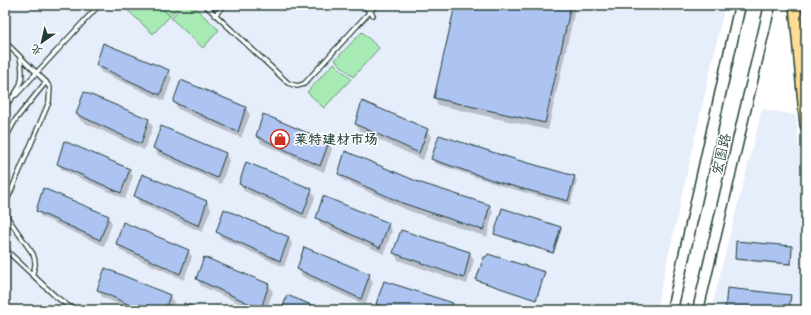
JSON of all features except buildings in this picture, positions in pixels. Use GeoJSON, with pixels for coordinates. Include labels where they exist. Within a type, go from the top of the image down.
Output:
{"type":"FeatureCollection","features":[{"type":"Feature","properties":{"kind":"highway"},"geometry":{"type":"LineString","coordinates":[[794,5],[806,125]]}},
{"type":"Feature","properties":{"kind":"main road","name":"宏图路"},"geometry":{"type":"LineString","coordinates":[[672,310],[740,5]]}},
{"type":"Feature","properties":{"kind":"main road","name":"宏图路"},"geometry":{"type":"LineString","coordinates":[[698,310],[770,5]]}},
{"type":"Feature","properties":{"kind":"lane"},"geometry":{"type":"LineString","coordinates":[[5,106],[99,5]]}},
{"type":"Feature","properties":{"kind":"lane"},"geometry":{"type":"LineString","coordinates":[[205,5],[288,83],[297,86],[304,84],[317,72],[372,13],[376,5]]}},
{"type":"Feature","properties":{"kind":"lane"},"geometry":{"type":"LineString","coordinates":[[215,14],[225,5]]}},
{"type":"Feature","properties":{"kind":"lane"},"geometry":{"type":"LineString","coordinates":[[363,5],[372,13]]}},
{"type":"Feature","properties":{"kind":"lane"},"geometry":{"type":"LineString","coordinates":[[5,42],[46,82],[50,88],[49,102],[5,205]]}},
{"type":"Feature","properties":{"kind":"lane"},"geometry":{"type":"LineString","coordinates":[[16,95],[22,78],[22,68],[19,56]]}},
{"type":"Feature","properties":{"kind":"lane"},"geometry":{"type":"LineString","coordinates":[[5,139],[16,119],[46,82]]}},
{"type":"Feature","properties":{"kind":"lane"},"geometry":{"type":"LineString","coordinates":[[5,214],[34,254],[36,261],[32,274]]}},
{"type":"Feature","properties":{"kind":"lane"},"geometry":{"type":"LineString","coordinates":[[5,249],[55,296],[75,310]]}},
{"type":"Feature","properties":{"kind":"shaded area","name":"莱特建材市场"},"geometry":{"type":"Polygon","coordinates":[[[5,5],[725,5],[656,310],[5,310],[5,5]]]}},
{"type":"Feature","properties":{"kind":"shaded area"},"geometry":{"type":"Polygon","coordinates":[[[762,109],[796,115],[806,221],[806,310],[711,310],[762,109]]]}},
{"type":"Feature","properties":{"kind":"green space"},"geometry":{"type":"Polygon","coordinates":[[[122,5],[158,5],[170,16],[153,34],[122,5]]]}},
{"type":"Feature","properties":{"kind":"green space"},"geometry":{"type":"Polygon","coordinates":[[[159,5],[180,5],[170,16],[159,5]]]}},
{"type":"Feature","properties":{"kind":"green space"},"geometry":{"type":"Polygon","coordinates":[[[183,5],[192,5],[219,30],[203,48],[171,18],[183,5]]]}},
{"type":"Feature","properties":{"kind":"green space"},"geometry":{"type":"Polygon","coordinates":[[[362,32],[379,48],[353,77],[335,60],[362,32]]]}},
{"type":"Feature","properties":{"kind":"green space"},"geometry":{"type":"Polygon","coordinates":[[[334,63],[351,79],[324,108],[307,92],[334,63]]]}},
{"type":"Feature","properties":{"kind":"place","name":"莱特建材市场"},"geometry":{"type":"Point","coordinates":[280,139]}}]}
